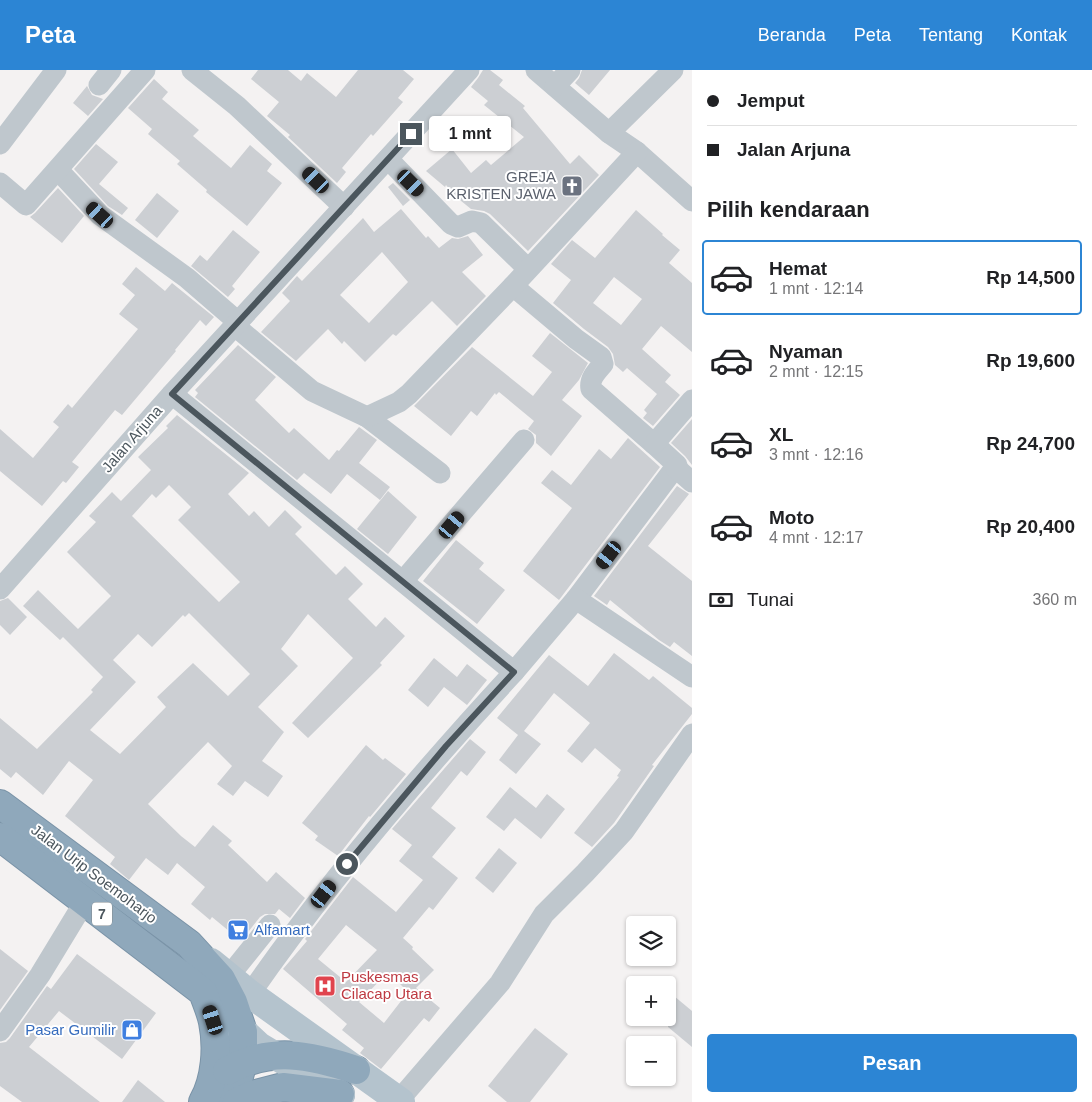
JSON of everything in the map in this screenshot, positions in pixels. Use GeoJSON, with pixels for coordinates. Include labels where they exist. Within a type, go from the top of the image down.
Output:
{"type":"FeatureCollection","features":[{"type":"Feature","properties":{"kind":"highway","name":"Jalan Urip Soemoharjo"},"geometry":{"type":"LineString","coordinates":[[0,804],[189,944]]}},
{"type":"Feature","properties":{"kind":"highway","name":"Jalan Urip Soemoharjo"},"geometry":{"type":"LineString","coordinates":[[0,837],[203,992]]}},
{"type":"Feature","properties":{"kind":"highway","name":"7"},"geometry":{"type":"LineString","coordinates":[[189,944],[221,979],[233,1002],[243,1032],[242,1062]]}},
{"type":"Feature","properties":{"kind":"highway"},"geometry":{"type":"LineString","coordinates":[[203,992],[213,1020],[216,1050],[212,1078],[212,1101]]}},
{"type":"Feature","properties":{"kind":"highway"},"geometry":{"type":"LineString","coordinates":[[212,1101],[224,1073],[242,1062],[276,1055],[300,1055],[324,1059],[356,1070]]}},
{"type":"Feature","properties":{"kind":"highway"},"geometry":{"type":"LineString","coordinates":[[237,1102],[252,1095],[283,1087],[346,1098]]}},
{"type":"Feature","properties":{"kind":"main road"},"geometry":{"type":"LineString","coordinates":[[189,944],[250,994],[400,1101]]}},
{"type":"Feature","properties":{"kind":"main road"},"geometry":{"type":"LineString","coordinates":[[203,992],[259,1046],[346,1098]]}},
{"type":"Feature","properties":{"kind":"street"},"geometry":{"type":"LineString","coordinates":[[0,144],[56,70]]}},
{"type":"Feature","properties":{"kind":"street"},"geometry":{"type":"LineString","coordinates":[[0,184],[26,205],[145,70]]}},
{"type":"Feature","properties":{"kind":"street"},"geometry":{"type":"LineString","coordinates":[[192,70],[237,106],[344,206]]}},
{"type":"Feature","properties":{"kind":"street","name":"Jalan Arjuna"},"geometry":{"type":"LineString","coordinates":[[0,589],[172,394],[470,70]]}},
{"type":"Feature","properties":{"kind":"street"},"geometry":{"type":"LineString","coordinates":[[536,70],[609,133],[637,152],[692,201]]}},
{"type":"Feature","properties":{"kind":"street"},"geometry":{"type":"LineString","coordinates":[[555,86],[570,70]]}},
{"type":"Feature","properties":{"kind":"street"},"geometry":{"type":"LineString","coordinates":[[609,133],[673,70]]}},
{"type":"Feature","properties":{"kind":"street"},"geometry":{"type":"LineString","coordinates":[[367,417],[399,402],[409,394],[513,286],[637,152]]}},
{"type":"Feature","properties":{"kind":"street"},"geometry":{"type":"LineString","coordinates":[[388,159],[451,224],[458,227],[472,221],[481,224],[528,269]]}},
{"type":"Feature","properties":{"kind":"street"},"geometry":{"type":"LineString","coordinates":[[58,170],[100,215],[187,278],[312,391],[367,417],[440,473]]}},
{"type":"Feature","properties":{"kind":"street"},"geometry":{"type":"LineString","coordinates":[[513,286],[576,339],[601,357],[603,364],[592,378],[590,383],[591,389],[675,462],[676,468],[692,482]]}},
{"type":"Feature","properties":{"kind":"street"},"geometry":{"type":"LineString","coordinates":[[172,394],[514,672]]}},
{"type":"Feature","properties":{"kind":"street"},"geometry":{"type":"LineString","coordinates":[[654,444],[692,400]]}},
{"type":"Feature","properties":{"kind":"street"},"geometry":{"type":"LineString","coordinates":[[404,581],[524,440]]}},
{"type":"Feature","properties":{"kind":"street"},"geometry":{"type":"LineString","coordinates":[[250,994],[277,954],[347,864],[446,746],[514,672],[576,598],[676,468]]}},
{"type":"Feature","properties":{"kind":"street"},"geometry":{"type":"LineString","coordinates":[[576,598],[692,677]]}},
{"type":"Feature","properties":{"kind":"street"},"geometry":{"type":"LineString","coordinates":[[400,1101],[500,983],[544,914],[624,831],[692,734]]}},
{"type":"Feature","properties":{"kind":"street"},"geometry":{"type":"LineString","coordinates":[[0,1031],[40,975],[85,901]]}},
{"type":"Feature","properties":{"kind":"street"},"geometry":{"type":"LineString","coordinates":[[229,976],[270,925]]}},
{"type":"Feature","properties":{"kind":"building"},"geometry":{"type":"Polygon","coordinates":[[[258,70],[288,70],[301,81],[307,73],[336,97],[358,70],[403,70],[414,79],[398,98],[403,102],[373,136],[371,134],[342,168],[346,172],[337,183],[288,137],[290,135],[267,116],[279,102],[251,79],[258,70]]]}},
{"type":"Feature","properties":{"kind":"building"},"geometry":{"type":"Polygon","coordinates":[[[483,70],[490,70],[503,80],[499,85],[525,106],[523,108],[570,164],[579,155],[599,175],[528,251],[490,214],[471,209],[455,196],[446,185],[445,187],[426,171],[452,149],[471,173],[486,160],[491,165],[524,137],[484,105],[488,101],[471,87],[483,70]]]}},
{"type":"Feature","properties":{"kind":"building"},"geometry":{"type":"Polygon","coordinates":[[[582,70],[610,70],[589,95],[575,83],[582,70]]]}},
{"type":"Feature","properties":{"kind":"building"},"geometry":{"type":"Polygon","coordinates":[[[154,79],[168,92],[162,99],[199,130],[193,136],[231,168],[250,145],[272,164],[267,171],[282,183],[247,226],[206,192],[207,190],[177,164],[180,161],[148,134],[152,129],[128,108],[154,79]]]}},
{"type":"Feature","properties":{"kind":"building"},"geometry":{"type":"Polygon","coordinates":[[[87,86],[92,95],[103,99],[88,116],[73,103],[87,86]]]}},
{"type":"Feature","properties":{"kind":"building"},"geometry":{"type":"Polygon","coordinates":[[[96,144],[118,162],[99,184],[128,208],[122,215],[108,206],[74,169],[96,144]]]}},
{"type":"Feature","properties":{"kind":"building"},"geometry":{"type":"Polygon","coordinates":[[[393,183],[410,200],[403,206],[388,187],[393,183]]]}},
{"type":"Feature","properties":{"kind":"building"},"geometry":{"type":"Polygon","coordinates":[[[58,188],[84,216],[62,243],[30,217],[58,188]]]}},
{"type":"Feature","properties":{"kind":"building"},"geometry":{"type":"Polygon","coordinates":[[[157,193],[179,211],[157,238],[135,220],[157,193]]]}},
{"type":"Feature","properties":{"kind":"building"},"geometry":{"type":"Polygon","coordinates":[[[401,209],[426,238],[428,236],[439,248],[452,238],[458,239],[468,236],[483,255],[462,272],[486,296],[457,326],[432,301],[396,336],[393,334],[365,362],[344,341],[342,344],[328,329],[296,361],[261,332],[290,301],[282,293],[297,276],[302,281],[363,218],[374,232],[401,209]],[[382,252],[340,295],[369,323],[408,282],[382,252]]]}},
{"type":"Feature","properties":{"kind":"building"},"geometry":{"type":"Polygon","coordinates":[[[636,210],[680,250],[669,263],[692,283],[692,352],[661,326],[642,349],[671,375],[665,382],[680,395],[653,426],[643,418],[647,413],[644,410],[657,394],[627,368],[623,372],[615,365],[613,354],[608,347],[553,303],[571,280],[551,264],[572,240],[595,258],[636,210]],[[614,277],[593,303],[621,325],[642,299],[614,277]]]}},
{"type":"Feature","properties":{"kind":"building"},"geometry":{"type":"Polygon","coordinates":[[[233,230],[260,252],[232,286],[235,289],[228,297],[191,266],[200,255],[207,261],[233,230]]]}},
{"type":"Feature","properties":{"kind":"building"},"geometry":{"type":"Polygon","coordinates":[[[136,267],[165,291],[172,283],[214,317],[206,326],[200,320],[122,415],[115,410],[72,462],[79,467],[66,483],[63,481],[42,506],[0,471],[0,429],[33,458],[59,427],[53,422],[68,404],[72,408],[138,329],[119,314],[135,295],[122,284],[136,267]]]}},
{"type":"Feature","properties":{"kind":"building"},"geometry":{"type":"Polygon","coordinates":[[[550,333],[588,363],[579,380],[562,400],[582,416],[551,456],[536,443],[536,435],[528,429],[534,421],[499,392],[496,395],[495,393],[477,416],[471,411],[451,436],[414,406],[472,347],[533,396],[552,372],[532,356],[550,333]]]}},
{"type":"Feature","properties":{"kind":"building"},"geometry":{"type":"Polygon","coordinates":[[[238,345],[276,377],[255,400],[289,433],[294,428],[329,460],[359,427],[377,440],[359,463],[390,487],[380,500],[347,474],[331,494],[304,473],[297,480],[195,397],[198,393],[195,390],[238,345]]]}},
{"type":"Feature","properties":{"kind":"building"},"geometry":{"type":"Polygon","coordinates":[[[177,415],[249,473],[228,494],[249,516],[254,511],[269,527],[285,510],[302,527],[295,534],[336,575],[345,566],[363,584],[348,599],[376,627],[385,617],[405,636],[380,663],[382,665],[308,738],[292,723],[353,658],[308,614],[281,649],[298,666],[258,707],[284,732],[262,761],[283,776],[268,797],[245,781],[233,796],[217,784],[232,766],[208,742],[148,804],[195,847],[213,825],[232,841],[228,845],[267,882],[276,872],[305,898],[290,918],[279,909],[275,914],[265,914],[260,917],[241,941],[212,917],[210,920],[191,904],[205,887],[177,863],[168,875],[146,858],[129,880],[110,864],[115,857],[65,816],[93,780],[69,761],[43,795],[16,772],[11,778],[0,769],[0,718],[37,749],[93,692],[91,690],[103,677],[63,637],[60,640],[23,606],[38,590],[78,629],[111,596],[67,552],[96,522],[89,516],[112,492],[121,501],[151,470],[138,457],[168,428],[166,426],[177,415]],[[169,485],[156,498],[152,494],[132,516],[219,602],[240,582],[178,520],[191,507],[169,485]],[[189,613],[185,617],[183,615],[152,647],[138,634],[113,660],[136,682],[90,730],[120,754],[166,707],[157,697],[193,663],[228,696],[250,674],[189,613]]]}},
{"type":"Feature","properties":{"kind":"building"},"geometry":{"type":"Polygon","coordinates":[[[692,419],[692,465],[671,443],[692,419]]]}},
{"type":"Feature","properties":{"kind":"building"},"geometry":{"type":"Polygon","coordinates":[[[628,438],[660,467],[559,600],[523,571],[572,508],[541,483],[552,470],[571,485],[599,449],[611,459],[628,438]]]}},
{"type":"Feature","properties":{"kind":"building"},"geometry":{"type":"Polygon","coordinates":[[[677,486],[689,494],[648,546],[692,581],[692,656],[674,642],[670,647],[659,640],[610,600],[607,605],[594,596],[677,486]]]}},
{"type":"Feature","properties":{"kind":"building"},"geometry":{"type":"Polygon","coordinates":[[[388,491],[417,517],[388,554],[357,529],[388,491]]]}},
{"type":"Feature","properties":{"kind":"building"},"geometry":{"type":"Polygon","coordinates":[[[456,540],[484,563],[479,569],[505,590],[477,624],[423,581],[456,540]]]}},
{"type":"Feature","properties":{"kind":"building"},"geometry":{"type":"Polygon","coordinates":[[[8,598],[27,617],[10,635],[0,625],[0,601],[8,598]]]}},
{"type":"Feature","properties":{"kind":"building"},"geometry":{"type":"Polygon","coordinates":[[[614,653],[649,680],[653,676],[692,708],[692,714],[652,765],[654,766],[614,823],[592,847],[574,833],[619,777],[617,776],[621,770],[595,748],[582,763],[567,751],[590,723],[554,693],[524,731],[541,744],[516,774],[499,760],[518,735],[497,718],[549,655],[588,686],[614,653]]]}},
{"type":"Feature","properties":{"kind":"building"},"geometry":{"type":"Polygon","coordinates":[[[434,658],[457,677],[467,664],[487,680],[467,705],[444,687],[428,707],[408,690],[434,658]]]}},
{"type":"Feature","properties":{"kind":"building"},"geometry":{"type":"Polygon","coordinates":[[[470,739],[486,752],[467,776],[461,771],[431,808],[456,828],[432,857],[458,878],[433,910],[429,907],[403,938],[434,970],[416,988],[440,1008],[429,1022],[424,1018],[381,1069],[360,1053],[364,1048],[342,1030],[347,1024],[283,969],[307,941],[305,939],[353,877],[396,912],[423,880],[399,861],[412,845],[392,829],[470,739]],[[346,925],[318,959],[346,982],[377,950],[346,925]],[[388,972],[359,1002],[384,1023],[408,992],[388,972]]]}},
{"type":"Feature","properties":{"kind":"building"},"geometry":{"type":"Polygon","coordinates":[[[366,745],[383,760],[385,758],[406,774],[369,816],[338,856],[315,840],[318,836],[302,823],[366,745]]]}},
{"type":"Feature","properties":{"kind":"building"},"geometry":{"type":"Polygon","coordinates":[[[510,787],[536,808],[547,794],[565,809],[541,839],[515,818],[504,831],[486,817],[510,787]]]}},
{"type":"Feature","properties":{"kind":"building"},"geometry":{"type":"Polygon","coordinates":[[[499,848],[517,863],[493,893],[475,878],[499,848]]]}},
{"type":"Feature","properties":{"kind":"building"},"geometry":{"type":"Polygon","coordinates":[[[0,949],[28,971],[0,1010],[0,949]]]}},
{"type":"Feature","properties":{"kind":"building"},"geometry":{"type":"Polygon","coordinates":[[[77,954],[156,1013],[122,1059],[59,1011],[29,1047],[100,1102],[22,1102],[0,1086],[0,1043],[6,1042],[10,1038],[47,986],[51,989],[77,954]]]}},
{"type":"Feature","properties":{"kind":"building"},"geometry":{"type":"Polygon","coordinates":[[[676,998],[692,1011],[692,1047],[668,1027],[676,1026],[676,998]]]}},
{"type":"Feature","properties":{"kind":"building"},"geometry":{"type":"Polygon","coordinates":[[[535,1028],[568,1054],[530,1102],[507,1102],[488,1086],[535,1028]]]}},
{"type":"Feature","properties":{"kind":"building"},"geometry":{"type":"Polygon","coordinates":[[[138,1080],[165,1102],[122,1102],[138,1080]]]}},
{"type":"Feature","properties":{"kind":"place","name":"GREJA KRISTEN JAWA"},"geometry":{"type":"Point","coordinates":[572,186]}},
{"type":"Feature","properties":{"kind":"place","name":"Alfamart"},"geometry":{"type":"Point","coordinates":[238,930]}},
{"type":"Feature","properties":{"kind":"place","name":"Puskesmas Cilacap Utara"},"geometry":{"type":"Point","coordinates":[325,986]}},
{"type":"Feature","properties":{"kind":"place","name":"Pasar Gumilir"},"geometry":{"type":"Point","coordinates":[132,1030]}},
{"type":"Feature","properties":{"kind":"route"},"geometry":{"type":"LineString","coordinates":[[347,864],[446,746],[514,672],[172,394],[411,134]]}}]}
